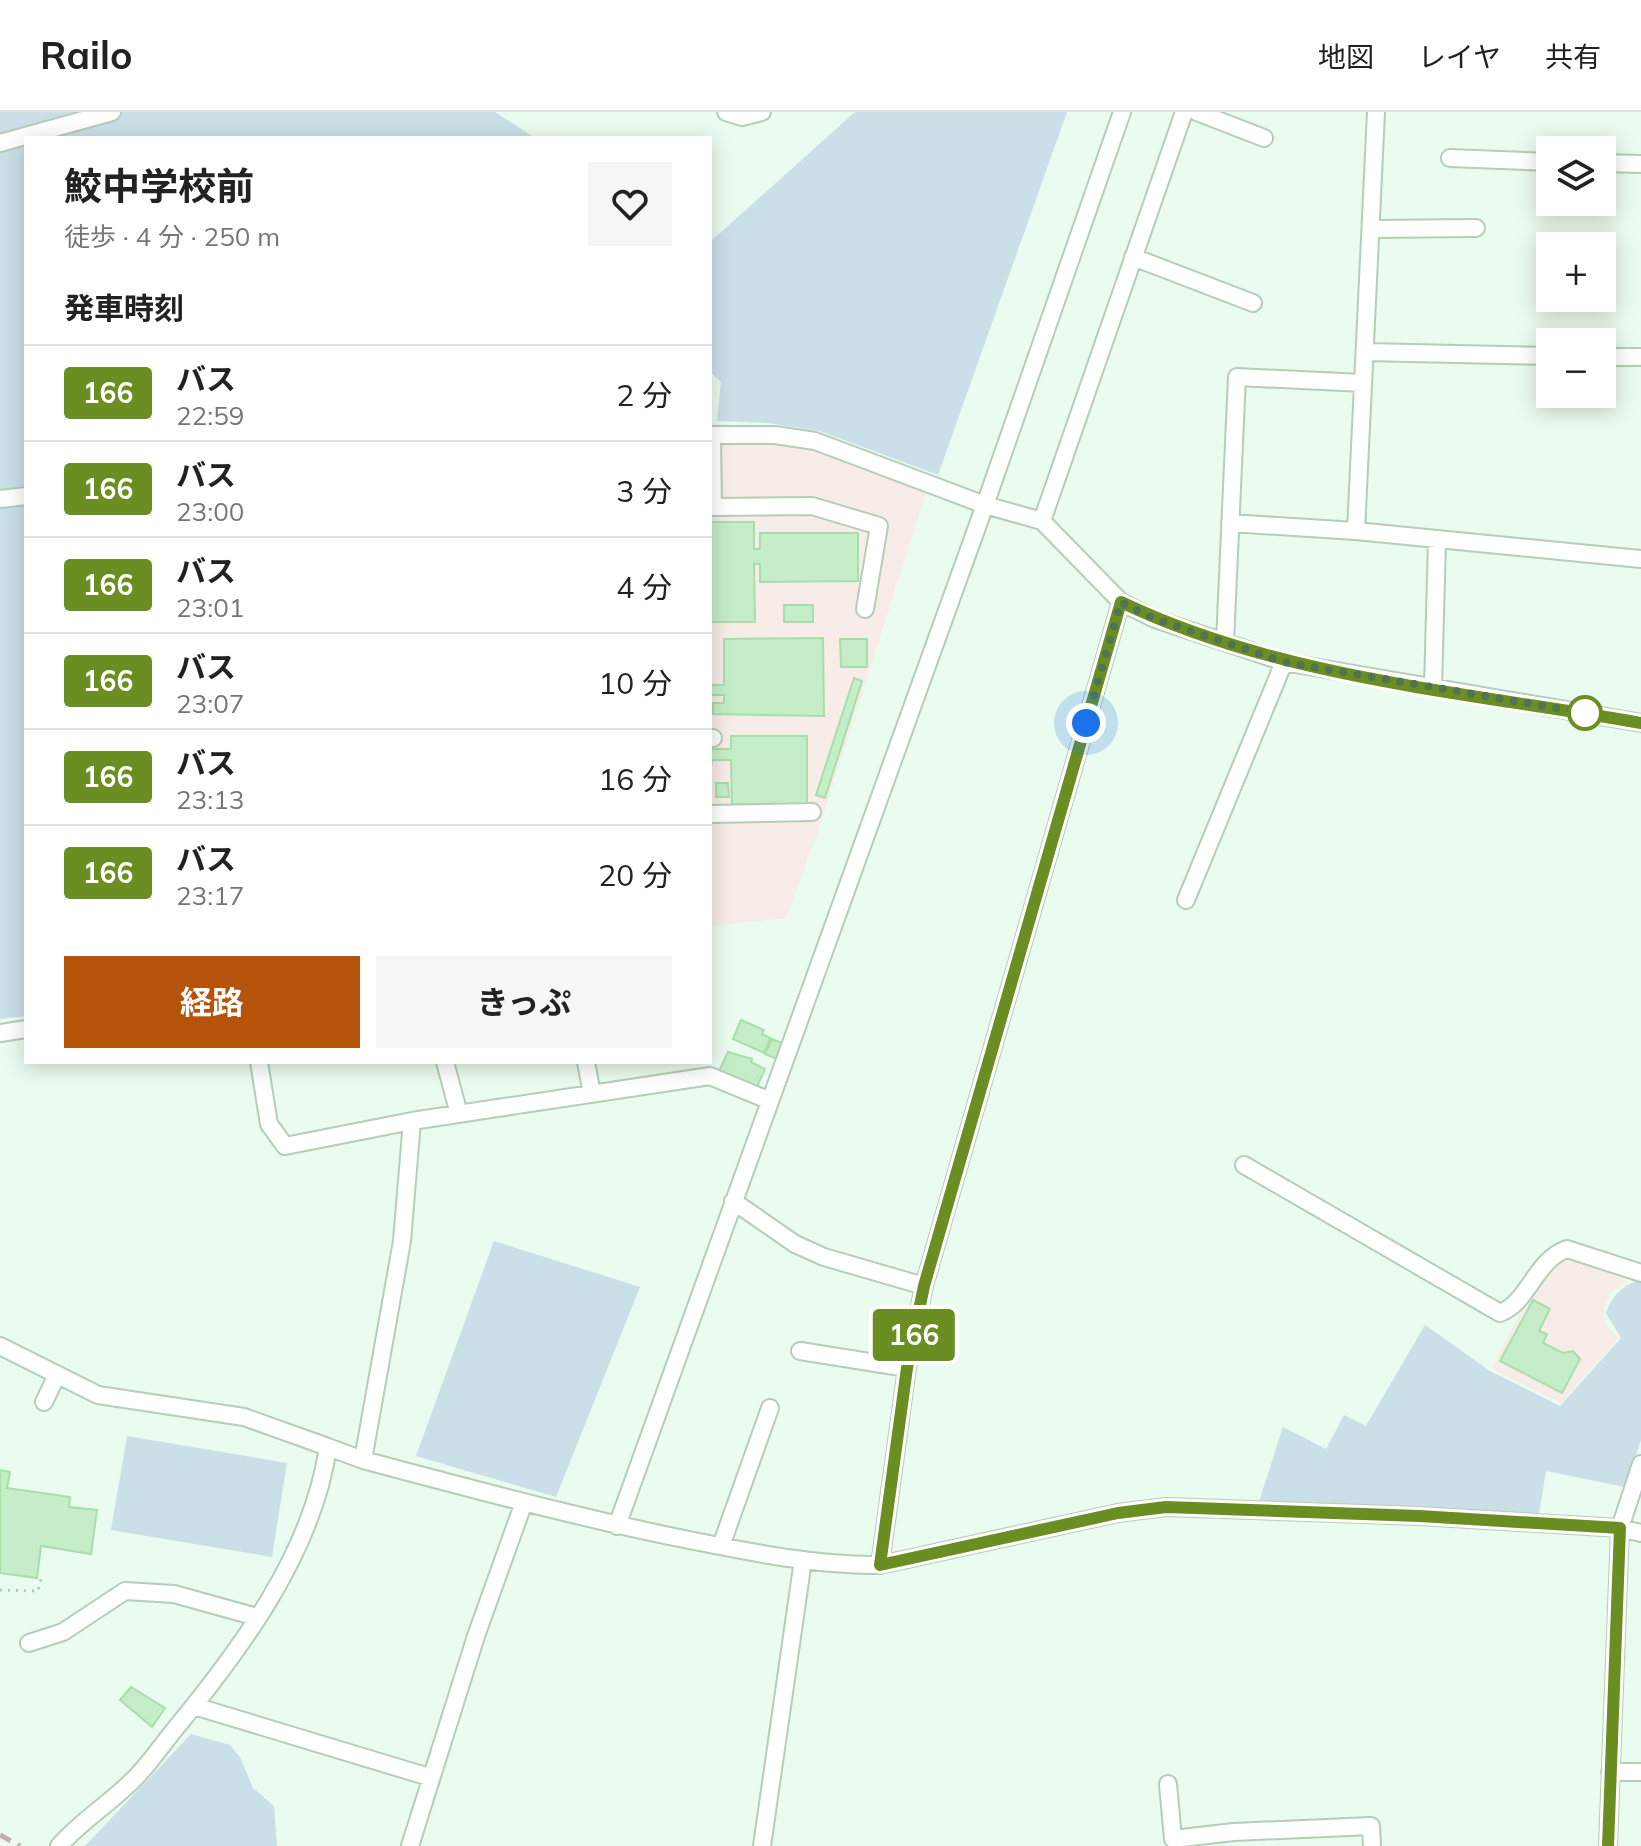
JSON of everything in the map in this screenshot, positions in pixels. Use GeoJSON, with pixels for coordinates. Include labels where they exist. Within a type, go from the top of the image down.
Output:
{"type":"FeatureCollection","features":[{"type":"Feature","properties":{"kind":"street"},"geometry":{"type":"LineString","coordinates":[[25,136],[112,112]]}},
{"type":"Feature","properties":{"kind":"street"},"geometry":{"type":"LineString","coordinates":[[726,112],[742,117],[762,112]]}},
{"type":"Feature","properties":{"kind":"street"},"geometry":{"type":"LineString","coordinates":[[617,1526],[985,505],[1122,112]]}},
{"type":"Feature","properties":{"kind":"street"},"geometry":{"type":"LineString","coordinates":[[1042,521],[1184,112]]}},
{"type":"Feature","properties":{"kind":"street"},"geometry":{"type":"LineString","coordinates":[[1197,112],[1264,138]]}},
{"type":"Feature","properties":{"kind":"street"},"geometry":{"type":"LineString","coordinates":[[1356,531],[1376,112]]}},
{"type":"Feature","properties":{"kind":"street"},"geometry":{"type":"LineString","coordinates":[[0,143],[24,136]]}},
{"type":"Feature","properties":{"kind":"street"},"geometry":{"type":"LineString","coordinates":[[1450,158],[1536,161]]}},
{"type":"Feature","properties":{"kind":"street"},"geometry":{"type":"LineString","coordinates":[[1616,163],[1641,164]]}},
{"type":"Feature","properties":{"kind":"street"},"geometry":{"type":"LineString","coordinates":[[1372,229],[1476,228]]}},
{"type":"Feature","properties":{"kind":"street"},"geometry":{"type":"LineString","coordinates":[[1133,257],[1253,303]]}},
{"type":"Feature","properties":{"kind":"street"},"geometry":{"type":"LineString","coordinates":[[1365,352],[1536,356]]}},
{"type":"Feature","properties":{"kind":"street"},"geometry":{"type":"LineString","coordinates":[[1616,357],[1641,357]]}},
{"type":"Feature","properties":{"kind":"street"},"geometry":{"type":"LineString","coordinates":[[1225,642],[1237,377],[1363,383]]}},
{"type":"Feature","properties":{"kind":"street"},"geometry":{"type":"LineString","coordinates":[[712,435],[775,435],[815,441],[985,505],[1042,521],[1121,602],[1155,619],[1284,662],[1641,723]]}},
{"type":"Feature","properties":{"kind":"street"},"geometry":{"type":"LineString","coordinates":[[712,494],[713,507],[812,506],[879,526],[865,609]]}},
{"type":"Feature","properties":{"kind":"street"},"geometry":{"type":"LineString","coordinates":[[0,499],[24,496]]}},
{"type":"Feature","properties":{"kind":"street"},"geometry":{"type":"LineString","coordinates":[[1230,523],[1356,531],[1437,542],[1641,559]]}},
{"type":"Feature","properties":{"kind":"street"},"geometry":{"type":"LineString","coordinates":[[1433,687],[1437,542]]}},
{"type":"Feature","properties":{"kind":"street"},"geometry":{"type":"LineString","coordinates":[[880,1565],[907,1368],[924,1286],[1121,602]]}},
{"type":"Feature","properties":{"kind":"street"},"geometry":{"type":"LineString","coordinates":[[1186,900],[1284,662]]}},
{"type":"Feature","properties":{"kind":"street"},"geometry":{"type":"LineString","coordinates":[[712,814],[812,812]]}},
{"type":"Feature","properties":{"kind":"street"},"geometry":{"type":"LineString","coordinates":[[0,1033],[24,1029]]}},
{"type":"Feature","properties":{"kind":"street"},"geometry":{"type":"LineString","coordinates":[[259,1064],[269,1124],[285,1146],[412,1121],[710,1076],[768,1100]]}},
{"type":"Feature","properties":{"kind":"street"},"geometry":{"type":"LineString","coordinates":[[446,1064],[459,1114]]}},
{"type":"Feature","properties":{"kind":"street"},"geometry":{"type":"LineString","coordinates":[[586,1064],[592,1094]]}},
{"type":"Feature","properties":{"kind":"street"},"geometry":{"type":"LineString","coordinates":[[363,1460],[402,1241],[412,1121]]}},
{"type":"Feature","properties":{"kind":"street"},"geometry":{"type":"LineString","coordinates":[[1244,1165],[1500,1313],[1511,1309],[1538,1270],[1557,1253],[1567,1249],[1641,1273]]}},
{"type":"Feature","properties":{"kind":"street"},"geometry":{"type":"LineString","coordinates":[[733,1201],[805,1249],[924,1286]]}},
{"type":"Feature","properties":{"kind":"street"},"geometry":{"type":"LineString","coordinates":[[0,1346],[98,1395],[244,1417],[363,1460],[617,1526],[803,1560],[880,1565],[1118,1513],[1166,1507],[1419,1516],[1620,1528],[1641,1533]]}},
{"type":"Feature","properties":{"kind":"street"},"geometry":{"type":"LineString","coordinates":[[800,1351],[907,1368]]}},
{"type":"Feature","properties":{"kind":"street"},"geometry":{"type":"LineString","coordinates":[[44,1402],[57,1375]]}},
{"type":"Feature","properties":{"kind":"street"},"geometry":{"type":"LineString","coordinates":[[721,1546],[770,1408]]}},
{"type":"Feature","properties":{"kind":"street"},"geometry":{"type":"LineString","coordinates":[[59,1846],[76,1826],[132,1781],[194,1706],[257,1617],[310,1516],[322,1485],[328,1447]]}},
{"type":"Feature","properties":{"kind":"street"},"geometry":{"type":"LineString","coordinates":[[1608,1846],[1620,1528],[1641,1464]]}},
{"type":"Feature","properties":{"kind":"street"},"geometry":{"type":"LineString","coordinates":[[410,1846],[429,1777],[524,1502]]}},
{"type":"Feature","properties":{"kind":"street"},"geometry":{"type":"LineString","coordinates":[[762,1846],[803,1560]]}},
{"type":"Feature","properties":{"kind":"street"},"geometry":{"type":"LineString","coordinates":[[29,1643],[63,1632],[125,1591],[174,1594],[257,1617]]}},
{"type":"Feature","properties":{"kind":"street"},"geometry":{"type":"LineString","coordinates":[[194,1706],[429,1777]]}},
{"type":"Feature","properties":{"kind":"street"},"geometry":{"type":"LineString","coordinates":[[1610,1772],[1641,1772]]}},
{"type":"Feature","properties":{"kind":"street"},"geometry":{"type":"LineString","coordinates":[[1168,1784],[1173,1839],[1234,1832],[1371,1826],[1372,1846]]}},
{"type":"Feature","properties":{"kind":"path"},"geometry":{"type":"LineString","coordinates":[[0,1590],[38,1591],[41,1579]]}},
{"type":"Feature","properties":{"kind":"shaded area"},"geometry":{"type":"Polygon","coordinates":[[[0,112],[495,112],[532,136],[24,136],[24,1016],[0,1019],[0,112]]]}},
{"type":"Feature","properties":{"kind":"shaded area"},"geometry":{"type":"Polygon","coordinates":[[[855,112],[1067,112],[938,475],[820,431],[768,423],[717,421],[721,382],[712,374],[712,240],[855,112]]]}},
{"type":"Feature","properties":{"kind":"shaded area"},"geometry":{"type":"Polygon","coordinates":[[[712,435],[775,435],[929,483],[817,835],[786,918],[712,926],[712,435]]]}},
{"type":"Feature","properties":{"kind":"shaded area"},"geometry":{"type":"Polygon","coordinates":[[[494,1241],[640,1287],[556,1497],[416,1456],[494,1241]]]}},
{"type":"Feature","properties":{"kind":"shaded area"},"geometry":{"type":"Polygon","coordinates":[[[1571,1258],[1627,1281],[1608,1295],[1603,1314],[1605,1324],[1619,1338],[1561,1403],[1491,1368],[1542,1273],[1571,1258]]]}},
{"type":"Feature","properties":{"kind":"shaded area"},"geometry":{"type":"Polygon","coordinates":[[[1641,1280],[1641,1440],[1625,1487],[1546,1471],[1539,1514],[1258,1505],[1283,1427],[1326,1449],[1344,1415],[1366,1426],[1425,1325],[1490,1371],[1560,1406],[1621,1338],[1606,1313],[1619,1292],[1641,1280]]]}},
{"type":"Feature","properties":{"kind":"shaded area"},"geometry":{"type":"Polygon","coordinates":[[[127,1436],[287,1463],[272,1557],[111,1530],[127,1436]]]}},
{"type":"Feature","properties":{"kind":"shaded area"},"geometry":{"type":"Polygon","coordinates":[[[191,1734],[230,1745],[240,1757],[253,1788],[274,1806],[277,1846],[85,1846],[191,1734]]]}},
{"type":"Feature","properties":{"kind":"building"},"geometry":{"type":"Polygon","coordinates":[[[712,522],[754,522],[754,549],[760,549],[760,533],[858,533],[858,581],[760,582],[760,564],[754,564],[755,622],[712,622],[712,522]]]}},
{"type":"Feature","properties":{"kind":"building"},"geometry":{"type":"Polygon","coordinates":[[[784,605],[813,605],[813,622],[784,622],[784,605]]]}},
{"type":"Feature","properties":{"kind":"building"},"geometry":{"type":"Polygon","coordinates":[[[823,638],[824,716],[713,714],[713,703],[724,703],[724,695],[712,695],[712,685],[724,685],[724,639],[823,638]]]}},
{"type":"Feature","properties":{"kind":"building"},"geometry":{"type":"Polygon","coordinates":[[[840,639],[867,639],[867,667],[841,667],[840,639]]]}},
{"type":"Feature","properties":{"kind":"building"},"geometry":{"type":"Polygon","coordinates":[[[854,678],[862,681],[825,798],[816,795],[854,678]]]}},
{"type":"Feature","properties":{"kind":"building"},"geometry":{"type":"Polygon","coordinates":[[[731,736],[807,736],[807,804],[732,804],[731,760],[712,760],[712,749],[731,749],[731,736]]]}},
{"type":"Feature","properties":{"kind":"building"},"geometry":{"type":"Polygon","coordinates":[[[716,783],[728,783],[729,797],[716,797],[716,783]]]}},
{"type":"Feature","properties":{"kind":"building"},"geometry":{"type":"Polygon","coordinates":[[[741,1020],[764,1030],[762,1034],[770,1038],[764,1053],[733,1039],[741,1020]]]}},
{"type":"Feature","properties":{"kind":"building"},"geometry":{"type":"Polygon","coordinates":[[[772,1039],[784,1044],[777,1059],[765,1054],[772,1039]]]}},
{"type":"Feature","properties":{"kind":"building"},"geometry":{"type":"Polygon","coordinates":[[[728,1052],[752,1059],[751,1062],[765,1069],[757,1087],[719,1071],[728,1052]]]}},
{"type":"Feature","properties":{"kind":"building"},"geometry":{"type":"Polygon","coordinates":[[[1533,1300],[1550,1309],[1539,1331],[1547,1334],[1543,1343],[1563,1353],[1573,1351],[1580,1359],[1562,1393],[1500,1361],[1533,1300]]]}},
{"type":"Feature","properties":{"kind":"building"},"geometry":{"type":"Polygon","coordinates":[[[0,1470],[10,1472],[7,1488],[70,1497],[69,1507],[97,1510],[91,1554],[41,1546],[37,1578],[0,1573],[0,1470]]]}},
{"type":"Feature","properties":{"kind":"building"},"geometry":{"type":"Polygon","coordinates":[[[131,1687],[165,1708],[152,1727],[120,1700],[131,1687]]]}},
{"type":"Feature","properties":{"kind":"railway"},"geometry":{"type":"LineString","coordinates":[[0,1835],[20,1846]]}},
{"type":"Feature","properties":{"kind":"bus line","name":"166"},"geometry":{"type":"LineString","coordinates":[[1608,1846],[1620,1528],[1419,1516],[1166,1507],[1118,1513],[880,1565],[907,1368],[924,1286],[1121,602],[1155,619],[1284,662],[1641,723]]}},
{"type":"Feature","properties":{"kind":"route"},"geometry":{"type":"LineString","coordinates":[[1086,723],[1121,602],[1155,619],[1284,662],[1585,713]]}}]}
